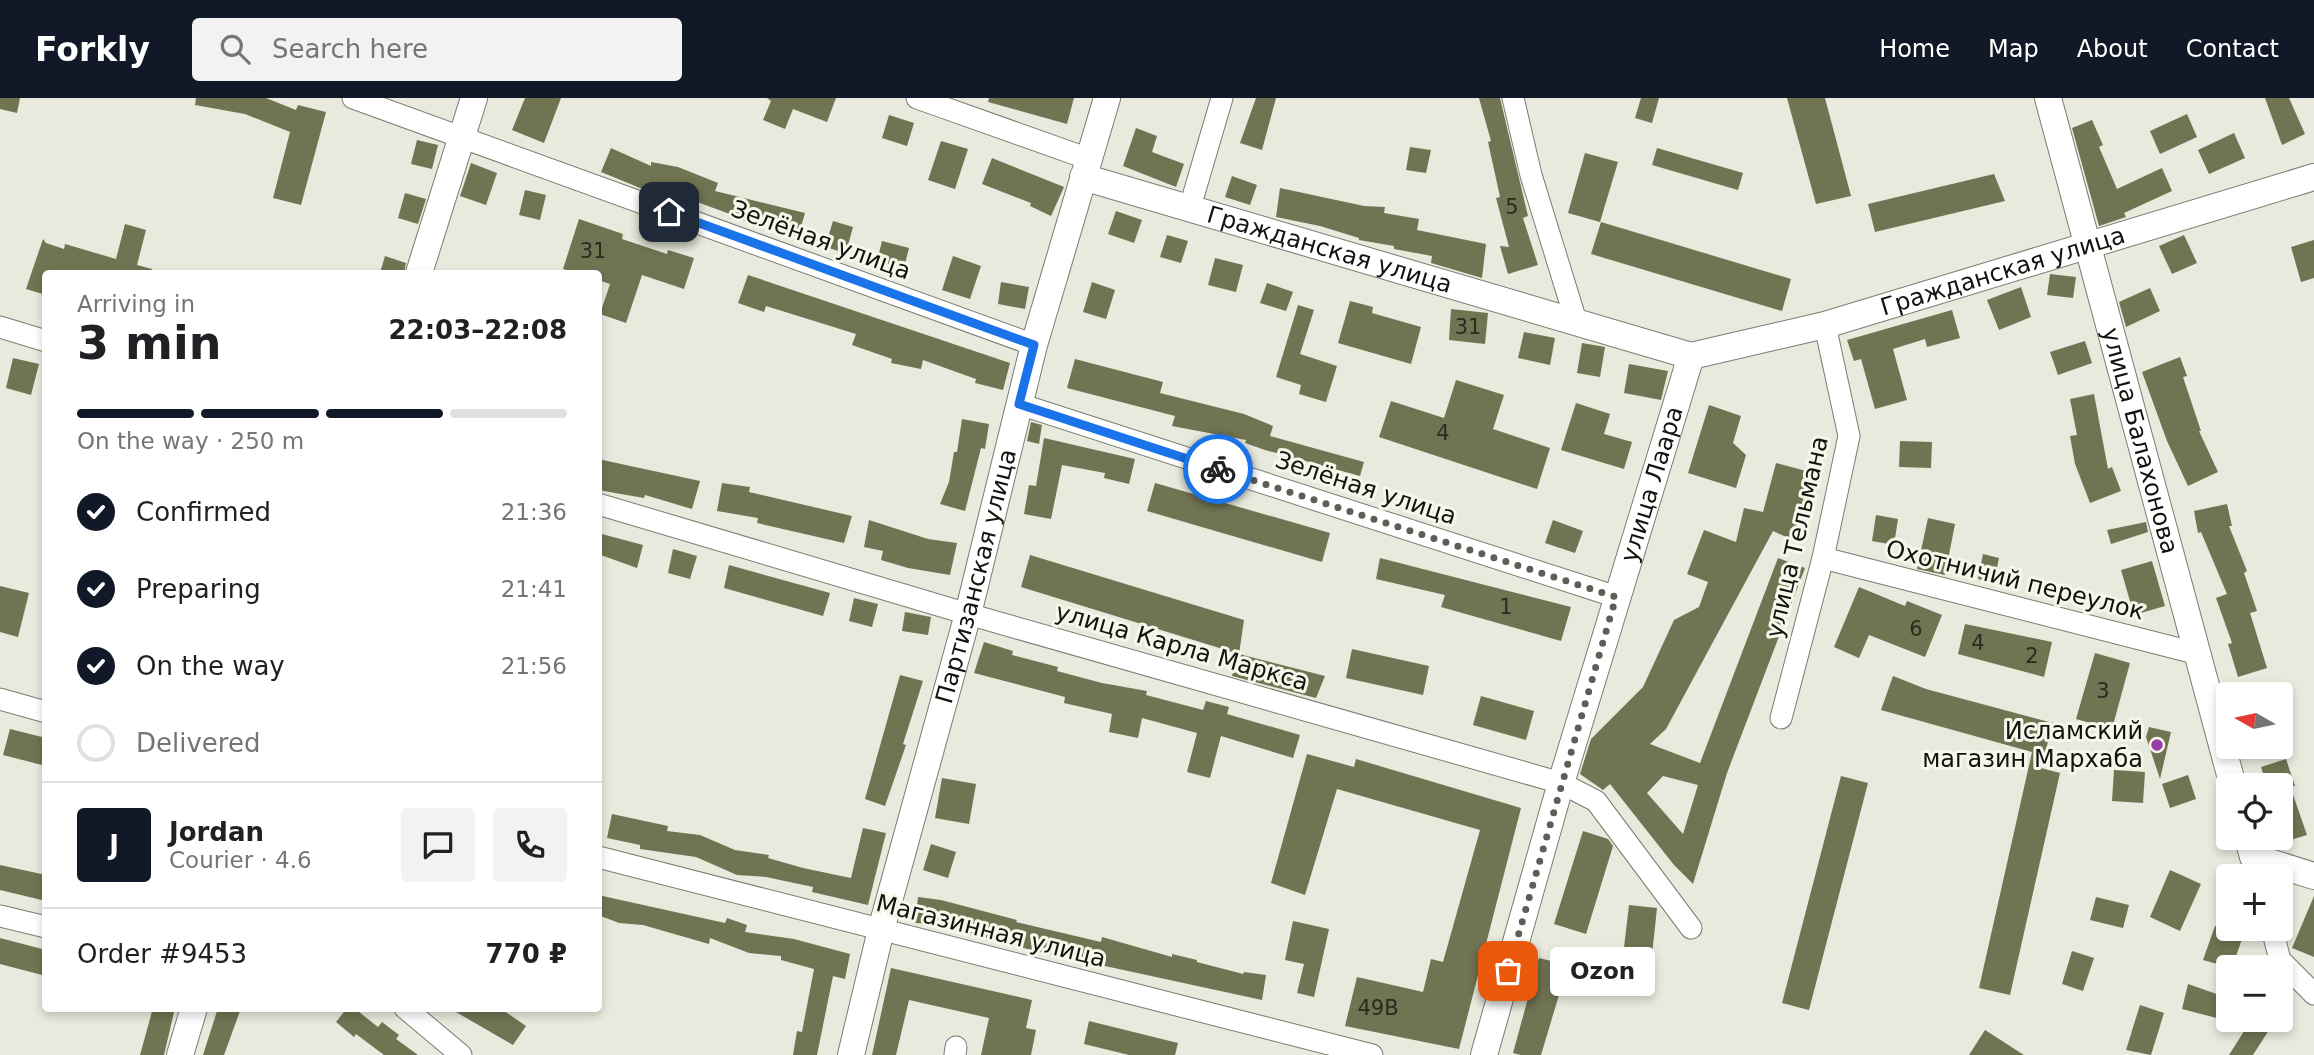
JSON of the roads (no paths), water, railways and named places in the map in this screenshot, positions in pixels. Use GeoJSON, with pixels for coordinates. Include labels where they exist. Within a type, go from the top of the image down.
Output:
{"type":"FeatureCollection","features":[{"type":"Feature","properties":{"kind":"street","name":"Зелёная улица"},"geometry":{"type":"LineString","coordinates":[[354,98],[1034,345]]}},
{"type":"Feature","properties":{"kind":"street"},"geometry":{"type":"LineString","coordinates":[[420,270],[474,98]]}},
{"type":"Feature","properties":{"kind":"street","name":"Гражданская улица"},"geometry":{"type":"LineString","coordinates":[[917,98],[1086,168],[1190,207],[1691,356],[1825,325],[2314,177]]}},
{"type":"Feature","properties":{"kind":"street","name":"Партизанская улица"},"geometry":{"type":"LineString","coordinates":[[851,1055],[881,930],[968,614],[1034,345],[1107,98]]}},
{"type":"Feature","properties":{"kind":"street"},"geometry":{"type":"LineString","coordinates":[[1190,207],[1222,98]]}},
{"type":"Feature","properties":{"kind":"street"},"geometry":{"type":"LineString","coordinates":[[1513,98],[1531,175],[1576,321]]}},
{"type":"Feature","properties":{"kind":"street","name":"улица Балахонова"},"geometry":{"type":"LineString","coordinates":[[2048,98],[2229,773]]}},
{"type":"Feature","properties":{"kind":"street","name":"улица Тельмана"},"geometry":{"type":"LineString","coordinates":[[1781,718],[1823,558],[1849,436],[1825,325]]}},
{"type":"Feature","properties":{"kind":"street"},"geometry":{"type":"LineString","coordinates":[[0,327],[42,340]]}},
{"type":"Feature","properties":{"kind":"street","name":"улица Лаара"},"geometry":{"type":"LineString","coordinates":[[1484,1055],[1560,783],[1691,356]]}},
{"type":"Feature","properties":{"kind":"street","name":"Зелёная улица"},"geometry":{"type":"LineString","coordinates":[[1019,404],[1616,597]]}},
{"type":"Feature","properties":{"kind":"street","name":"улица Карла Маркса"},"geometry":{"type":"LineString","coordinates":[[602,505],[968,614],[1560,783],[1596,801],[1691,928]]}},
{"type":"Feature","properties":{"kind":"street","name":"Охотничий переулок"},"geometry":{"type":"LineString","coordinates":[[1823,558],[2195,653]]}},
{"type":"Feature","properties":{"kind":"street"},"geometry":{"type":"LineString","coordinates":[[0,699],[42,711]]}},
{"type":"Feature","properties":{"kind":"street"},"geometry":{"type":"LineString","coordinates":[[2253,857],[2314,877]]}},
{"type":"Feature","properties":{"kind":"street","name":"Магазинная улица"},"geometry":{"type":"LineString","coordinates":[[602,858],[1372,1055]]}},
{"type":"Feature","properties":{"kind":"street"},"geometry":{"type":"LineString","coordinates":[[0,916],[42,926]]}},
{"type":"Feature","properties":{"kind":"street"},"geometry":{"type":"LineString","coordinates":[[2275,941],[2280,960],[2314,994]]}},
{"type":"Feature","properties":{"kind":"street"},"geometry":{"type":"LineString","coordinates":[[180,1055],[193,1012]]}},
{"type":"Feature","properties":{"kind":"street"},"geometry":{"type":"LineString","coordinates":[[410,1012],[461,1055]]}},
{"type":"Feature","properties":{"kind":"place","name":"Исламский магазин Мархаба"},"geometry":{"type":"Point","coordinates":[2157,745]}},
{"type":"Feature","properties":{"kind":"place","name":"Ozon"},"geometry":{"type":"Point","coordinates":[1508,971]}}]}
